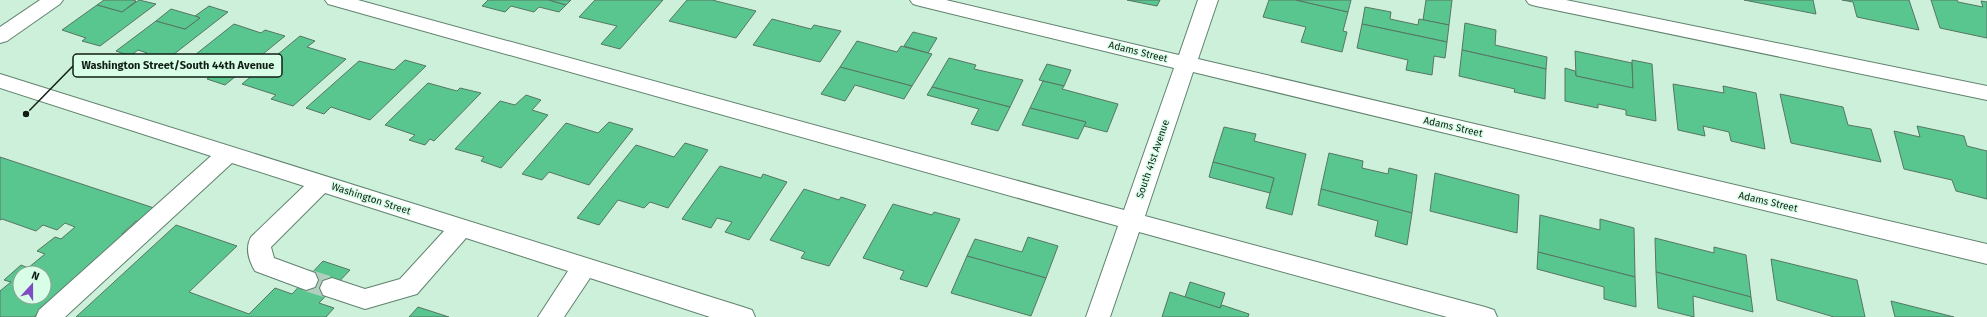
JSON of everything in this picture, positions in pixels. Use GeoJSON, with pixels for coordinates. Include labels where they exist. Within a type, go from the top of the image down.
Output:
{"type":"FeatureCollection","features":[{"type":"Feature","properties":{"kind":"street"},"geometry":{"type":"LineString","coordinates":[[0,36],[54,0]]}},
{"type":"Feature","properties":{"kind":"street"},"geometry":{"type":"LineString","coordinates":[[335,0],[1131,221],[1485,317]]}},
{"type":"Feature","properties":{"kind":"street","name":"Adams Street"},"geometry":{"type":"LineString","coordinates":[[920,0],[1987,254]]}},
{"type":"Feature","properties":{"kind":"street","name":"South 41st Avenue"},"geometry":{"type":"LineString","coordinates":[[1098,317],[1208,0]]}},
{"type":"Feature","properties":{"kind":"street"},"geometry":{"type":"LineString","coordinates":[[1536,0],[1987,93]]}},
{"type":"Feature","properties":{"kind":"street","name":"Washington Street"},"geometry":{"type":"LineString","coordinates":[[0,81],[743,317]]}},
{"type":"Feature","properties":{"kind":"street"},"geometry":{"type":"LineString","coordinates":[[48,317],[229,153]]}},
{"type":"Feature","properties":{"kind":"street"},"geometry":{"type":"LineString","coordinates":[[306,280],[263,264],[259,244],[321,183]]}},
{"type":"Feature","properties":{"kind":"street"},"geometry":{"type":"LineString","coordinates":[[332,288],[365,299],[408,287],[462,227]]}},
{"type":"Feature","properties":{"kind":"street"},"geometry":{"type":"LineString","coordinates":[[550,317],[585,266]]}},
{"type":"Feature","properties":{"kind":"building"},"geometry":{"type":"Polygon","coordinates":[[[104,0],[136,1],[122,12],[97,5],[104,0]]]}},
{"type":"Feature","properties":{"kind":"building"},"geometry":{"type":"Polygon","coordinates":[[[139,0],[156,4],[100,46],[82,41],[86,38],[62,30],[97,5],[122,12],[139,0]]]}},
{"type":"Feature","properties":{"kind":"building"},"geometry":{"type":"Polygon","coordinates":[[[488,0],[549,0],[566,5],[559,12],[539,7],[534,12],[511,6],[505,12],[482,6],[488,0]]]}},
{"type":"Feature","properties":{"kind":"building"},"geometry":{"type":"Polygon","coordinates":[[[549,0],[571,0],[566,5],[549,0]]]}},
{"type":"Feature","properties":{"kind":"building"},"geometry":{"type":"Polygon","coordinates":[[[595,0],[663,0],[620,49],[601,44],[617,26],[579,17],[595,0]]]}},
{"type":"Feature","properties":{"kind":"building"},"geometry":{"type":"Polygon","coordinates":[[[687,0],[712,0],[756,11],[736,38],[669,21],[687,0]]]}},
{"type":"Feature","properties":{"kind":"building"},"geometry":{"type":"Polygon","coordinates":[[[1127,0],[1160,0],[1157,6],[1127,0]]]}},
{"type":"Feature","properties":{"kind":"building"},"geometry":{"type":"Polygon","coordinates":[[[1269,0],[1296,0],[1348,12],[1343,31],[1347,32],[1342,52],[1301,42],[1306,27],[1263,17],[1269,0]]]}},
{"type":"Feature","properties":{"kind":"building"},"geometry":{"type":"Polygon","coordinates":[[[1296,0],[1351,0],[1348,12],[1296,0]]]}},
{"type":"Feature","properties":{"kind":"building"},"geometry":{"type":"Polygon","coordinates":[[[1426,0],[1452,0],[1449,25],[1423,20],[1426,0]]]}},
{"type":"Feature","properties":{"kind":"building"},"geometry":{"type":"Polygon","coordinates":[[[1744,0],[1813,0],[1816,14],[1744,0]]]}},
{"type":"Feature","properties":{"kind":"building"},"geometry":{"type":"Polygon","coordinates":[[[1842,0],[1909,0],[1919,30],[1857,17],[1853,2],[1842,0]]]}},
{"type":"Feature","properties":{"kind":"building"},"geometry":{"type":"Polygon","coordinates":[[[1931,0],[1957,0],[1958,2],[1983,7],[1981,1],[1987,2],[1987,38],[1940,28],[1931,0]]]}},
{"type":"Feature","properties":{"kind":"building"},"geometry":{"type":"Polygon","coordinates":[[[209,6],[228,12],[160,65],[140,59],[147,53],[138,50],[130,56],[116,51],[156,21],[185,29],[200,18],[195,16],[209,6]]]}},
{"type":"Feature","properties":{"kind":"building"},"geometry":{"type":"Polygon","coordinates":[[[1365,7],[1391,12],[1390,19],[1418,25],[1419,19],[1449,25],[1447,42],[1362,24],[1365,7]]]}},
{"type":"Feature","properties":{"kind":"building"},"geometry":{"type":"Polygon","coordinates":[[[171,9],[200,18],[185,29],[156,21],[171,9]]]}},
{"type":"Feature","properties":{"kind":"building"},"geometry":{"type":"Polygon","coordinates":[[[772,19],[811,29],[814,25],[841,31],[820,62],[753,45],[772,19]]]}},
{"type":"Feature","properties":{"kind":"building"},"geometry":{"type":"Polygon","coordinates":[[[1465,23],[1496,30],[1495,45],[1547,57],[1546,69],[1462,50],[1465,23]]]}},
{"type":"Feature","properties":{"kind":"building"},"geometry":{"type":"Polygon","coordinates":[[[234,24],[261,33],[265,30],[285,36],[225,85],[207,79],[215,72],[186,62],[234,24]]]}},
{"type":"Feature","properties":{"kind":"building"},"geometry":{"type":"Polygon","coordinates":[[[1362,24],[1447,42],[1445,58],[1434,56],[1432,75],[1406,70],[1408,60],[1357,48],[1362,24]]]}},
{"type":"Feature","properties":{"kind":"building"},"geometry":{"type":"Polygon","coordinates":[[[913,32],[937,38],[928,53],[904,46],[913,32]]]}},
{"type":"Feature","properties":{"kind":"building"},"geometry":{"type":"Polygon","coordinates":[[[300,36],[315,41],[307,47],[346,59],[293,106],[271,99],[276,95],[242,84],[300,36]]]}},
{"type":"Feature","properties":{"kind":"building"},"geometry":{"type":"Polygon","coordinates":[[[857,41],[897,52],[901,46],[932,54],[912,86],[840,67],[857,41]]]}},
{"type":"Feature","properties":{"kind":"building"},"geometry":{"type":"Polygon","coordinates":[[[1462,50],[1546,69],[1545,99],[1514,92],[1515,89],[1459,76],[1462,50]]]}},
{"type":"Feature","properties":{"kind":"building"},"geometry":{"type":"Polygon","coordinates":[[[1575,51],[1632,63],[1633,88],[1576,76],[1575,51]]]}},
{"type":"Feature","properties":{"kind":"building"},"geometry":{"type":"Polygon","coordinates":[[[949,58],[976,65],[974,69],[1023,80],[1010,107],[932,87],[949,58]]]}},
{"type":"Feature","properties":{"kind":"building"},"geometry":{"type":"Polygon","coordinates":[[[405,60],[426,66],[370,120],[331,107],[324,114],[306,108],[359,61],[394,70],[405,60]]]}},
{"type":"Feature","properties":{"kind":"building"},"geometry":{"type":"Polygon","coordinates":[[[1632,60],[1652,64],[1656,121],[1626,115],[1626,110],[1598,104],[1598,108],[1565,101],[1565,68],[1575,71],[1576,76],[1633,88],[1632,60]]]}},
{"type":"Feature","properties":{"kind":"building"},"geometry":{"type":"Polygon","coordinates":[[[1047,64],[1071,70],[1064,86],[1039,80],[1047,64]]]}},
{"type":"Feature","properties":{"kind":"building"},"geometry":{"type":"Polygon","coordinates":[[[840,67],[912,86],[904,99],[855,85],[845,101],[821,94],[840,67]]]}},
{"type":"Feature","properties":{"kind":"building"},"geometry":{"type":"Polygon","coordinates":[[[1043,81],[1064,86],[1062,89],[1118,104],[1107,132],[1084,126],[1086,122],[1030,108],[1043,81]]]}},
{"type":"Feature","properties":{"kind":"building"},"geometry":{"type":"Polygon","coordinates":[[[428,83],[457,91],[460,88],[481,93],[434,141],[430,139],[425,145],[409,140],[415,135],[385,125],[428,83]]]}},
{"type":"Feature","properties":{"kind":"building"},"geometry":{"type":"Polygon","coordinates":[[[1673,84],[1724,93],[1723,86],[1756,93],[1765,149],[1731,141],[1729,132],[1703,126],[1705,136],[1678,130],[1673,84]]]}},
{"type":"Feature","properties":{"kind":"building"},"geometry":{"type":"Polygon","coordinates":[[[932,87],[1010,107],[998,131],[971,124],[979,109],[927,95],[932,87]]]}},
{"type":"Feature","properties":{"kind":"building"},"geometry":{"type":"Polygon","coordinates":[[[1780,94],[1843,107],[1848,125],[1871,129],[1881,162],[1791,143],[1780,94]]]}},
{"type":"Feature","properties":{"kind":"building"},"geometry":{"type":"Polygon","coordinates":[[[526,95],[541,100],[532,110],[548,115],[501,168],[481,161],[484,157],[455,149],[500,101],[515,105],[526,95]]]}},
{"type":"Feature","properties":{"kind":"building"},"geometry":{"type":"Polygon","coordinates":[[[1030,108],[1086,122],[1078,139],[1022,125],[1030,108]]]}},
{"type":"Feature","properties":{"kind":"building"},"geometry":{"type":"Polygon","coordinates":[[[609,122],[633,129],[589,185],[549,172],[542,180],[522,174],[566,123],[598,133],[609,122]]]}},
{"type":"Feature","properties":{"kind":"building"},"geometry":{"type":"Polygon","coordinates":[[[1917,126],[1964,136],[1967,146],[1987,151],[1987,199],[1956,191],[1952,180],[1904,169],[1894,131],[1920,137],[1917,126]]]}},
{"type":"Feature","properties":{"kind":"building"},"geometry":{"type":"Polygon","coordinates":[[[1224,127],[1256,134],[1254,141],[1306,154],[1292,215],[1266,208],[1274,178],[1213,162],[1224,127]]]}},
{"type":"Feature","properties":{"kind":"building"},"geometry":{"type":"Polygon","coordinates":[[[685,143],[708,150],[668,208],[650,202],[644,208],[618,200],[599,225],[577,218],[636,145],[674,157],[685,143]]]}},
{"type":"Feature","properties":{"kind":"building"},"geometry":{"type":"Polygon","coordinates":[[[1329,153],[1363,161],[1362,168],[1388,174],[1389,168],[1417,175],[1412,213],[1321,189],[1329,153]]]}},
{"type":"Feature","properties":{"kind":"building"},"geometry":{"type":"Polygon","coordinates":[[[0,157],[157,209],[142,223],[136,221],[122,234],[125,236],[52,301],[52,265],[32,265],[45,254],[37,251],[55,237],[61,239],[75,227],[65,223],[57,230],[43,225],[36,231],[2,219],[0,220],[0,157]]]}},
{"type":"Feature","properties":{"kind":"building"},"geometry":{"type":"Polygon","coordinates":[[[1213,162],[1274,178],[1270,193],[1209,177],[1213,162]]]}},
{"type":"Feature","properties":{"kind":"building"},"geometry":{"type":"Polygon","coordinates":[[[720,166],[761,178],[763,174],[787,182],[749,240],[725,232],[732,222],[717,218],[711,228],[682,219],[720,166]]]}},
{"type":"Feature","properties":{"kind":"building"},"geometry":{"type":"Polygon","coordinates":[[[1435,173],[1519,195],[1517,233],[1430,211],[1435,173]]]}},
{"type":"Feature","properties":{"kind":"building"},"geometry":{"type":"Polygon","coordinates":[[[804,189],[839,200],[841,197],[866,205],[829,266],[801,258],[805,252],[770,240],[804,189]]]}},
{"type":"Feature","properties":{"kind":"building"},"geometry":{"type":"Polygon","coordinates":[[[1321,189],[1412,213],[1407,245],[1375,236],[1378,221],[1318,205],[1321,189]]]}},
{"type":"Feature","properties":{"kind":"building"},"geometry":{"type":"Polygon","coordinates":[[[893,204],[932,215],[934,212],[960,219],[927,287],[900,279],[904,271],[863,258],[893,204]]]}},
{"type":"Feature","properties":{"kind":"building"},"geometry":{"type":"Polygon","coordinates":[[[1540,215],[1600,230],[1600,219],[1634,228],[1635,277],[1538,252],[1540,215]]]}},
{"type":"Feature","properties":{"kind":"building"},"geometry":{"type":"Polygon","coordinates":[[[176,225],[237,246],[189,292],[249,314],[275,288],[292,294],[323,261],[350,270],[319,303],[334,308],[326,317],[76,317],[176,225]]]}},
{"type":"Feature","properties":{"kind":"building"},"geometry":{"type":"Polygon","coordinates":[[[1028,237],[1058,246],[1046,278],[967,256],[975,239],[1022,252],[1028,237]]]}},
{"type":"Feature","properties":{"kind":"building"},"geometry":{"type":"Polygon","coordinates":[[[1655,238],[1714,253],[1714,247],[1746,255],[1751,297],[1656,272],[1655,238]]]}},
{"type":"Feature","properties":{"kind":"building"},"geometry":{"type":"Polygon","coordinates":[[[1538,252],[1635,277],[1636,307],[1604,299],[1604,287],[1537,269],[1538,252]]]}},
{"type":"Feature","properties":{"kind":"building"},"geometry":{"type":"Polygon","coordinates":[[[967,256],[1046,278],[1031,316],[951,293],[967,256]]]}},
{"type":"Feature","properties":{"kind":"building"},"geometry":{"type":"Polygon","coordinates":[[[1771,259],[1857,280],[1865,317],[1834,317],[1777,300],[1771,259]]]}},
{"type":"Feature","properties":{"kind":"building"},"geometry":{"type":"Polygon","coordinates":[[[1656,272],[1751,297],[1753,312],[1693,296],[1694,317],[1658,308],[1656,272]]]}},
{"type":"Feature","properties":{"kind":"building"},"geometry":{"type":"Polygon","coordinates":[[[12,273],[12,305],[47,305],[34,317],[0,317],[0,291],[11,282],[4,280],[12,273]]]}},
{"type":"Feature","properties":{"kind":"building"},"geometry":{"type":"Polygon","coordinates":[[[1190,282],[1225,293],[1220,308],[1185,297],[1190,282]]]}},
{"type":"Feature","properties":{"kind":"building"},"geometry":{"type":"Polygon","coordinates":[[[1170,292],[1220,308],[1222,305],[1249,314],[1248,317],[1162,317],[1170,292]]]}},
{"type":"Feature","properties":{"kind":"building"},"geometry":{"type":"Polygon","coordinates":[[[1891,301],[1954,317],[1895,317],[1891,301]]]}},
{"type":"Feature","properties":{"kind":"building"},"geometry":{"type":"Polygon","coordinates":[[[418,307],[449,317],[409,317],[418,307]]]}},
{"type":"Feature","properties":{"kind":"tunnel"},"geometry":{"type":"LineString","coordinates":[[306,280],[332,288]]}},
{"type":"Feature","properties":{"kind":"place","name":"Washington Street/South 44th Avenue"},"geometry":{"type":"Point","coordinates":[26,114]}}]}
